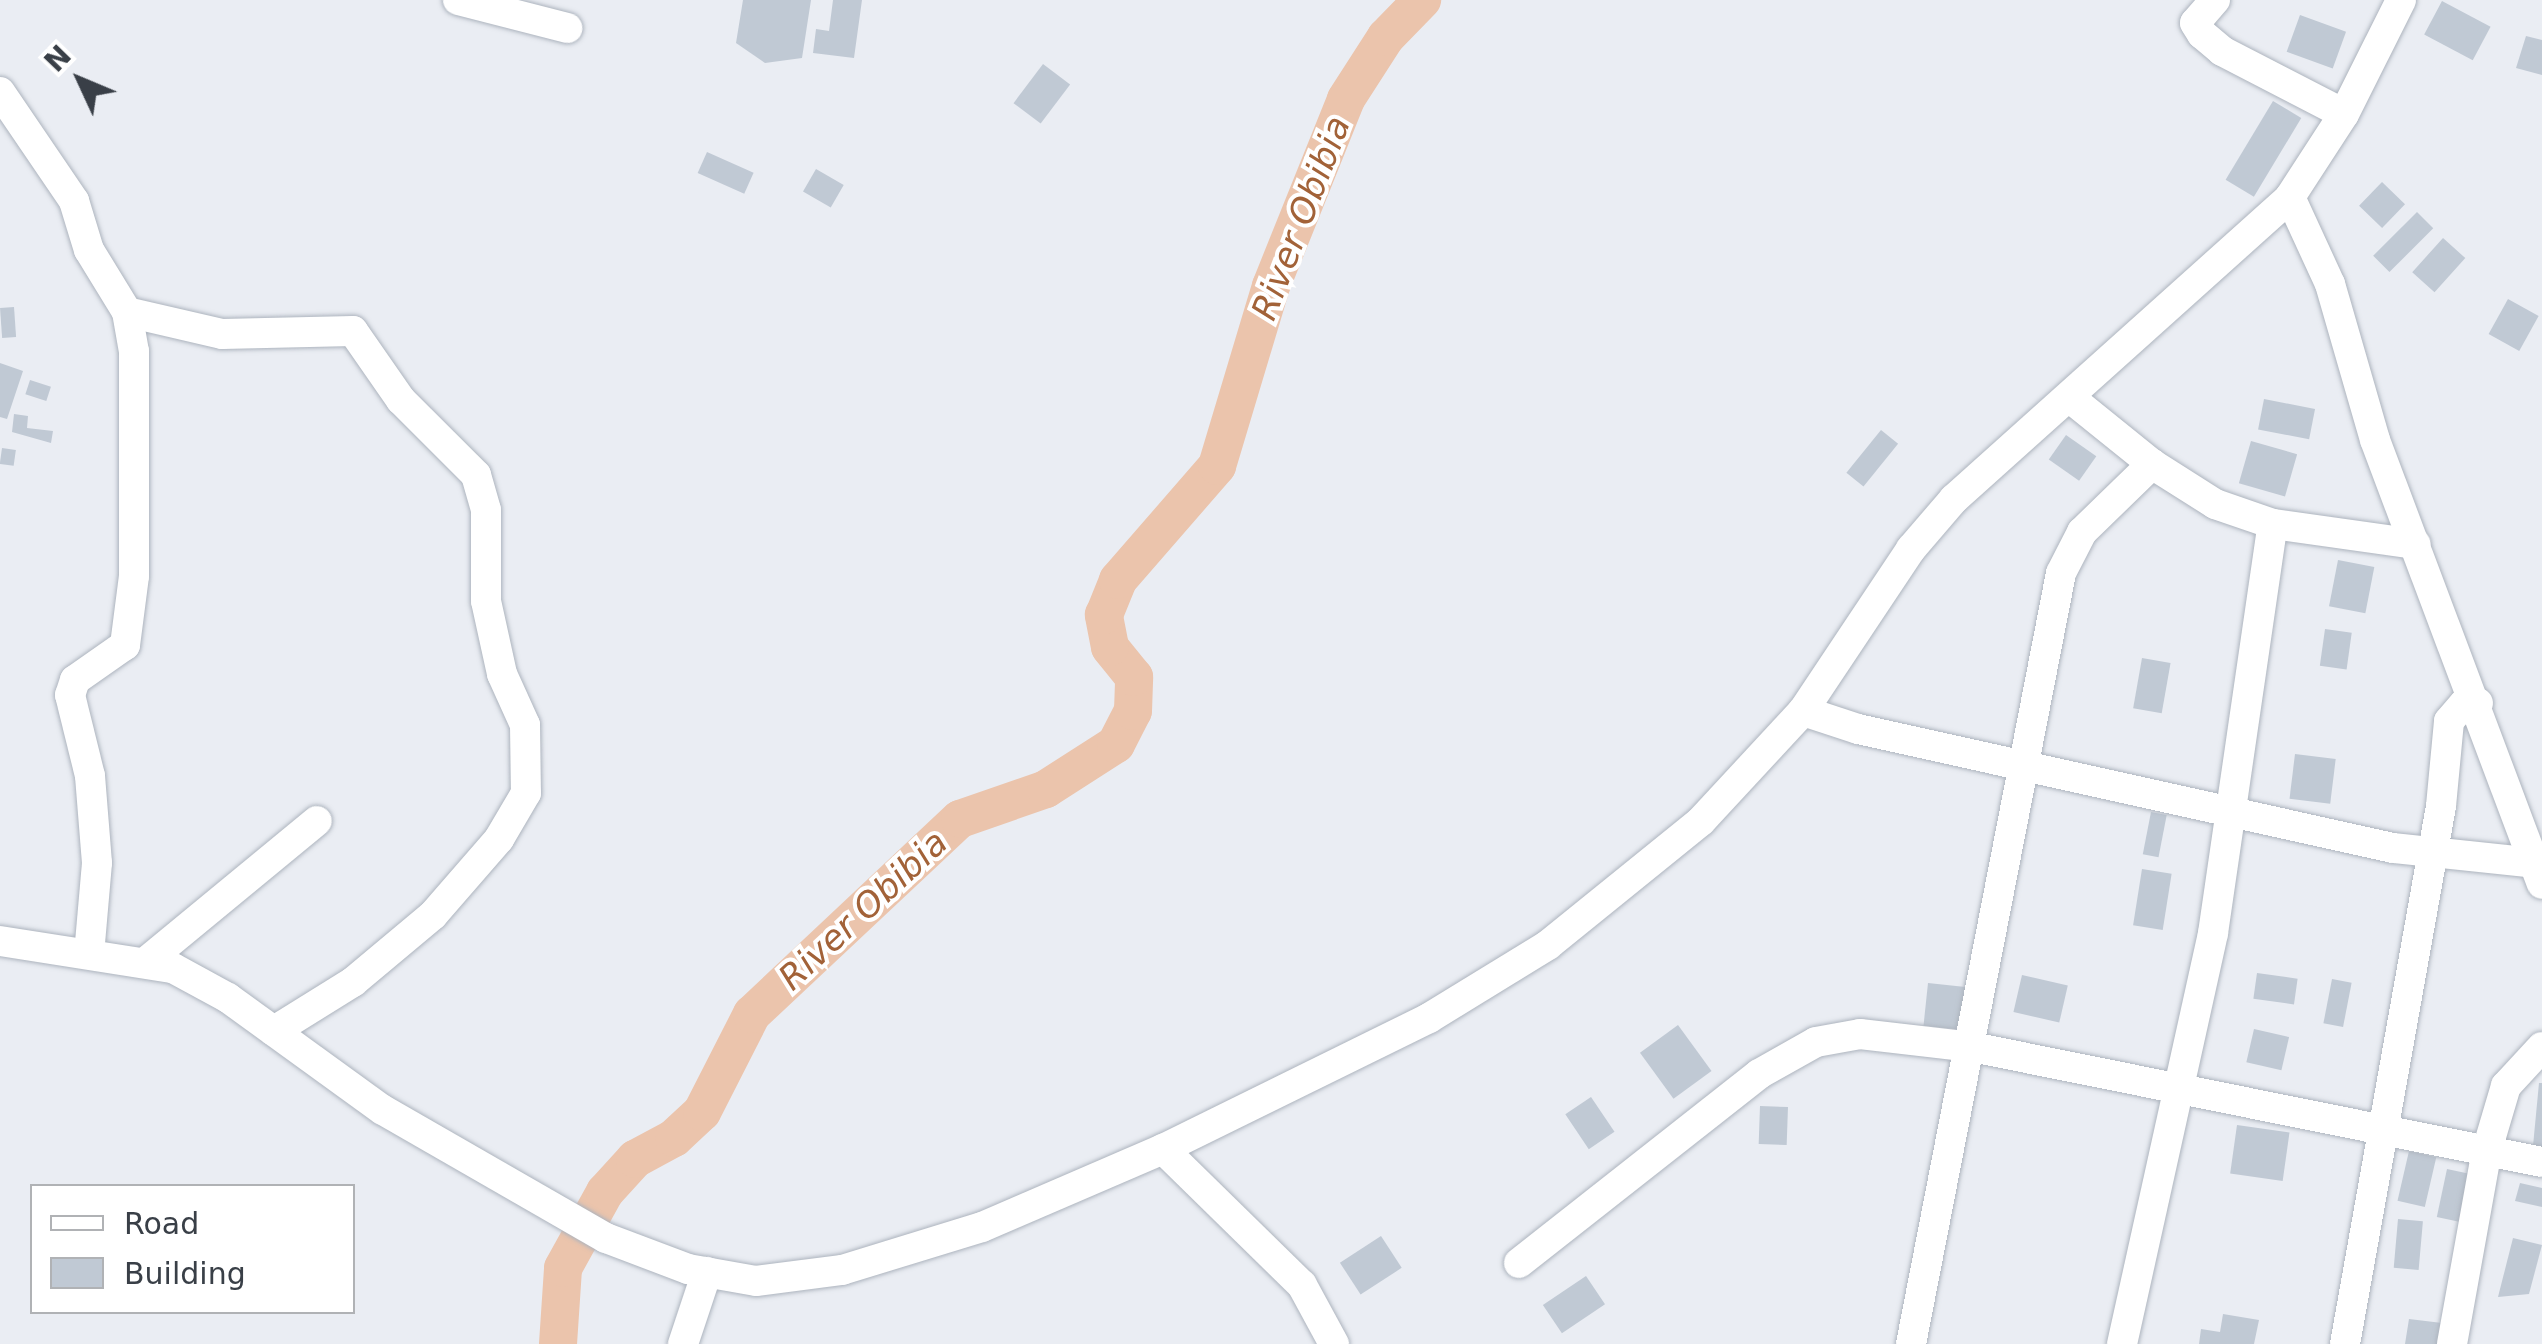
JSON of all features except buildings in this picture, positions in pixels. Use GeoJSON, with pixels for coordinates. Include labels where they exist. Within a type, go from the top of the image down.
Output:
{"type":"FeatureCollection","features":[{"type":"Feature","properties":{"kind":"street"},"geometry":{"type":"LineString","coordinates":[[0,941],[148,961],[204,984],[383,1110],[557,1211],[606,1238],[707,1272],[756,1281],[842,1270],[982,1227],[1164,1149],[1429,1018],[1548,945],[1700,821],[1803,712],[1911,548],[1954,499],[2290,197],[2344,114],[2401,0]]}},
{"type":"Feature","properties":{"kind":"street"},"geometry":{"type":"LineString","coordinates":[[471,1],[567,28]]}},
{"type":"Feature","properties":{"kind":"street"},"geometry":{"type":"LineString","coordinates":[[2198,8],[2222,51],[2344,114]]}},
{"type":"Feature","properties":{"kind":"street"},"geometry":{"type":"LineString","coordinates":[[0,92],[74,201],[89,250],[128,312],[134,557],[125,645],[75,680],[70,695],[90,776],[94,828],[90,954]]}},
{"type":"Feature","properties":{"kind":"street"},"geometry":{"type":"LineString","coordinates":[[2290,197],[2330,284],[2375,440],[2478,703],[2539,873]]}},
{"type":"Feature","properties":{"kind":"street"},"geometry":{"type":"LineString","coordinates":[[128,312],[222,334],[354,331],[401,400],[476,474],[486,510],[486,600],[502,674],[525,725],[526,792],[500,838],[433,915],[353,982],[274,1030]]}},
{"type":"Feature","properties":{"kind":"street"},"geometry":{"type":"LineString","coordinates":[[2069,397],[2152,464],[2215,504],[2273,524],[2416,544]]}},
{"type":"Feature","properties":{"kind":"street"},"geometry":{"type":"LineString","coordinates":[[1911,1344],[2068,551],[2152,464]]}},
{"type":"Feature","properties":{"kind":"street"},"geometry":{"type":"LineString","coordinates":[[2122,1344],[2235,808],[2273,524]]}},
{"type":"Feature","properties":{"kind":"street"},"geometry":{"type":"LineString","coordinates":[[2346,1344],[2380,1127],[2432,848],[2449,721],[2464,704],[2478,703]]}},
{"type":"Feature","properties":{"kind":"street"},"geometry":{"type":"LineString","coordinates":[[1803,712],[2028,766],[2235,808],[2393,848],[2432,848],[2539,873]]}},
{"type":"Feature","properties":{"kind":"street"},"geometry":{"type":"LineString","coordinates":[[148,961],[317,821]]}},
{"type":"Feature","properties":{"kind":"street"},"geometry":{"type":"LineString","coordinates":[[1520,1262],[1688,1126],[1816,1042],[1860,1034],[1972,1047],[2174,1092],[2380,1127],[2542,1162]]}},
{"type":"Feature","properties":{"kind":"street"},"geometry":{"type":"LineString","coordinates":[[2452,1344],[2488,1150],[2506,1086],[2542,1047]]}},
{"type":"Feature","properties":{"kind":"street"},"geometry":{"type":"LineString","coordinates":[[1164,1149],[1302,1286],[1334,1344]]}},
{"type":"Feature","properties":{"kind":"street"},"geometry":{"type":"LineString","coordinates":[[683,1344],[707,1272]]}},
{"type":"Feature","properties":{"kind":"waterway","name":"River Obibia"},"geometry":{"type":"LineString","coordinates":[[558,1344],[563,1268],[605,1192],[635,1159],[674,1138],[702,1112],[752,1014],[960,819],[1046,789],[1116,744],[1133,711],[1134,677],[1110,647],[1104,615],[1118,580],[1217,466],[1271,286],[1346,99],[1386,37],[1422,0]]}}]}
